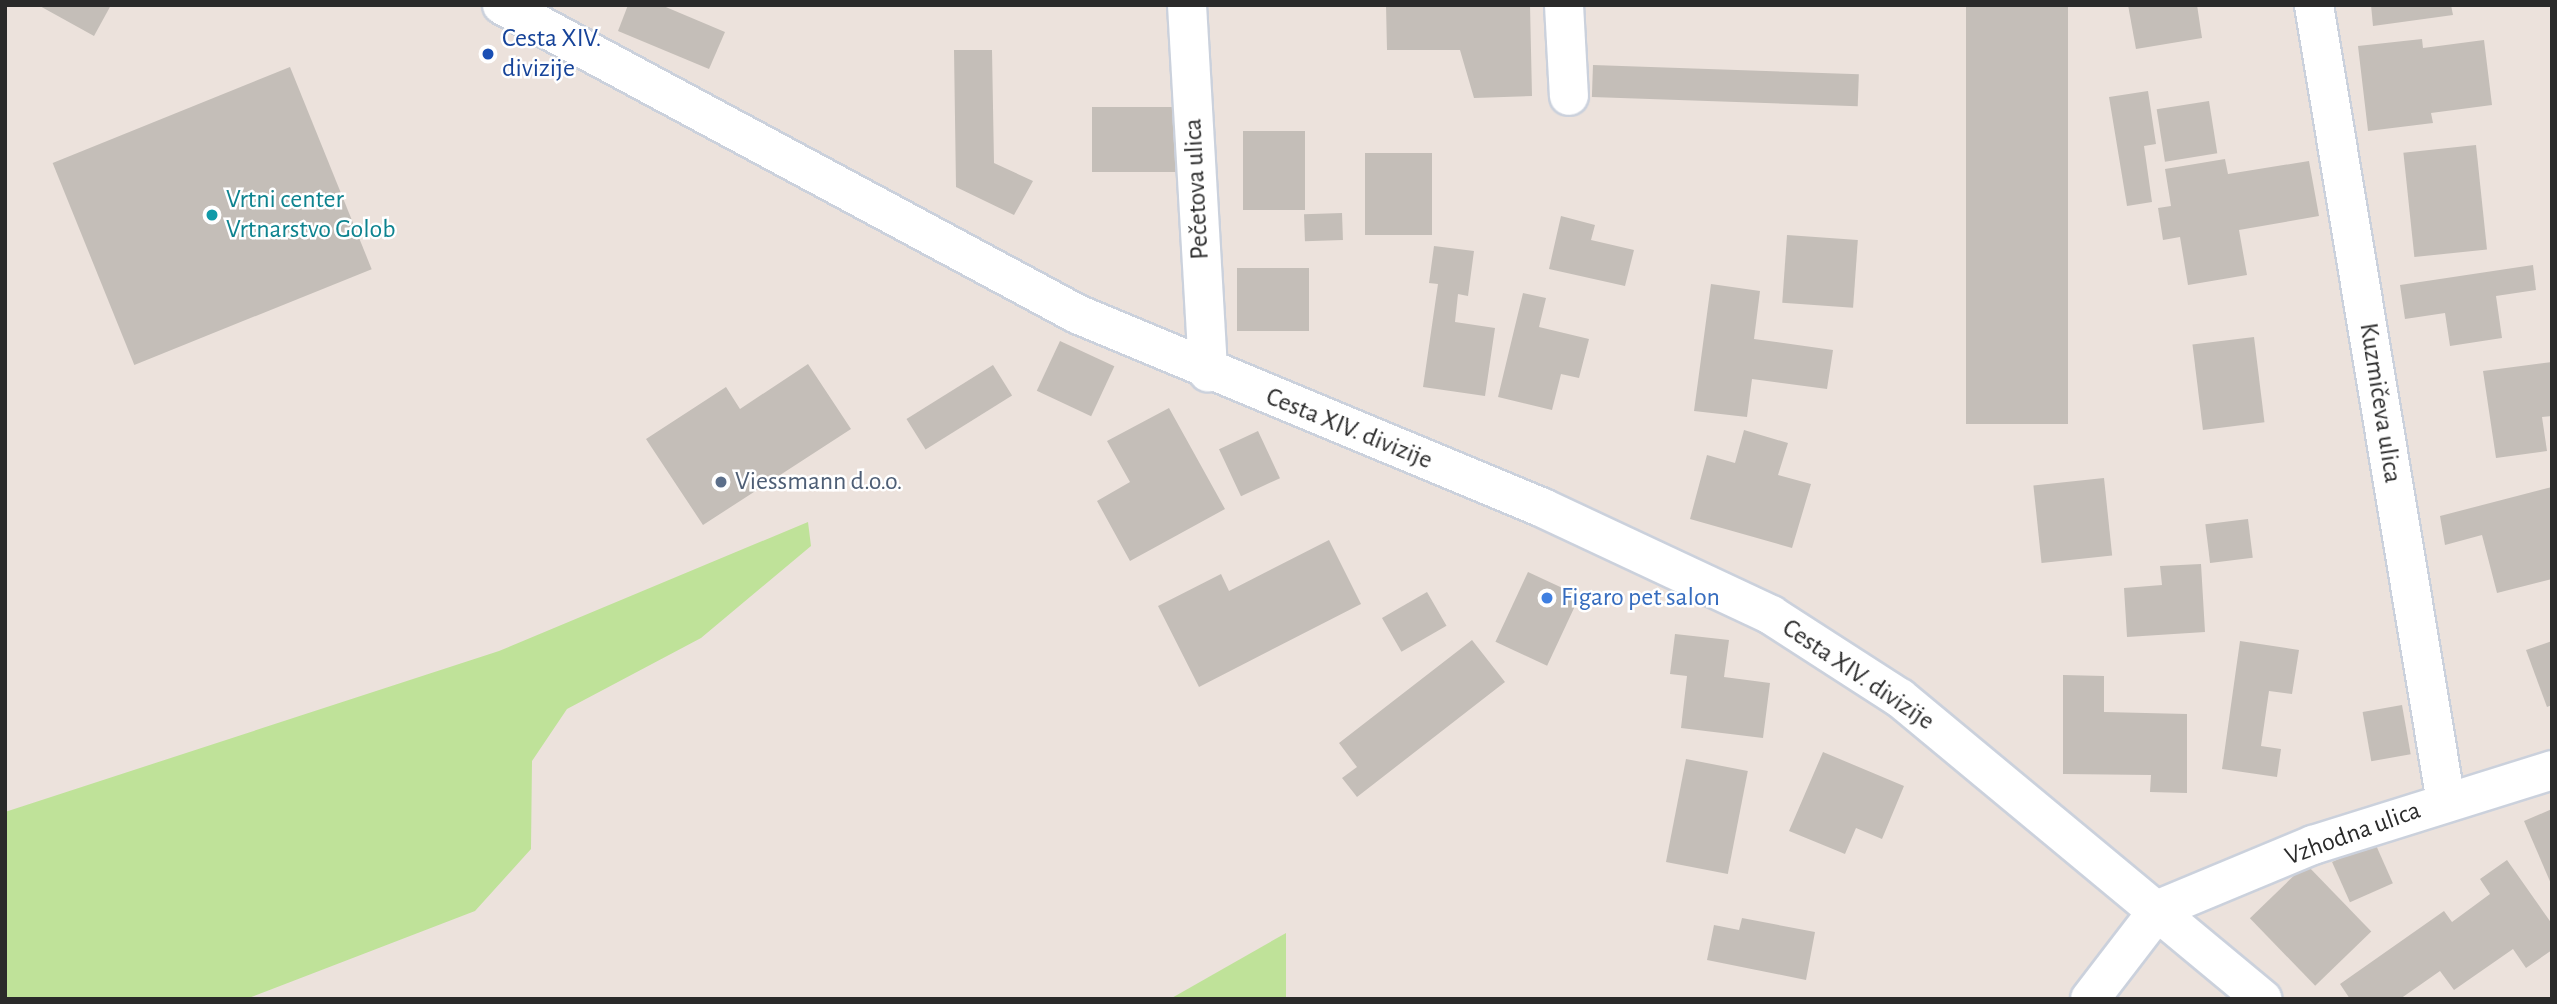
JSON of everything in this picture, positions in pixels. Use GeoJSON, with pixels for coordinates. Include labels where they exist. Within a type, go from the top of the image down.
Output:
{"type":"FeatureCollection","features":[{"type":"Feature","properties":{"kind":"street","name":"Cesta XIV. divizije"},"geometry":{"type":"LineString","coordinates":[[502,5],[904,226],[1208,372],[1567,519],[1771,615],[1900,698],[2159,909],[2262,999]]}},
{"type":"Feature","properties":{"kind":"street","name":"Pečetova ulica"},"geometry":{"type":"LineString","coordinates":[[1187,5],[1208,372]]}},
{"type":"Feature","properties":{"kind":"street"},"geometry":{"type":"LineString","coordinates":[[1564,5],[1569,96]]}},
{"type":"Feature","properties":{"kind":"street","name":"Kuzmičeva ulica"},"geometry":{"type":"LineString","coordinates":[[2314,5],[2446,802]]}},
{"type":"Feature","properties":{"kind":"street","name":"Vzhodna ulica"},"geometry":{"type":"LineString","coordinates":[[2159,909],[2313,845],[2552,770]]}},
{"type":"Feature","properties":{"kind":"street"},"geometry":{"type":"LineString","coordinates":[[2090,999],[2159,909]]}},
{"type":"Feature","properties":{"kind":"green space"},"geometry":{"type":"Polygon","coordinates":[[[808,522],[811,546],[701,638],[567,709],[532,761],[531,849],[475,911],[246,999],[5,999],[5,812],[499,651],[808,522]]]}},
{"type":"Feature","properties":{"kind":"green space"},"geometry":{"type":"Polygon","coordinates":[[[1286,933],[1286,999],[1170,999],[1286,933]]]}},
{"type":"Feature","properties":{"kind":"building"},"geometry":{"type":"Polygon","coordinates":[[[38,5],[111,5],[94,36],[38,5]]]}},
{"type":"Feature","properties":{"kind":"building"},"geometry":{"type":"Polygon","coordinates":[[[628,5],[661,5],[725,32],[709,69],[618,31],[628,5]]]}},
{"type":"Feature","properties":{"kind":"building"},"geometry":{"type":"Polygon","coordinates":[[[1386,5],[1530,5],[1532,96],[1474,98],[1460,50],[1387,50],[1386,5]]]}},
{"type":"Feature","properties":{"kind":"building"},"geometry":{"type":"Polygon","coordinates":[[[1966,5],[2068,5],[2068,424],[1966,424],[1966,5]]]}},
{"type":"Feature","properties":{"kind":"building"},"geometry":{"type":"Polygon","coordinates":[[[2128,5],[2197,5],[2202,38],[2136,49],[2128,5]]]}},
{"type":"Feature","properties":{"kind":"building"},"geometry":{"type":"Polygon","coordinates":[[[2371,5],[2451,5],[2453,15],[2373,26],[2371,5]]]}},
{"type":"Feature","properties":{"kind":"building"},"geometry":{"type":"Polygon","coordinates":[[[2422,39],[2423,48],[2484,40],[2492,105],[2431,113],[2433,123],[2368,131],[2358,46],[2422,39]]]}},
{"type":"Feature","properties":{"kind":"building"},"geometry":{"type":"Polygon","coordinates":[[[954,50],[992,50],[994,163],[1033,181],[1014,215],[956,187],[954,50]]]}},
{"type":"Feature","properties":{"kind":"building"},"geometry":{"type":"Polygon","coordinates":[[[1593,65],[1859,74],[1858,106],[1592,97],[1593,65]]]}},
{"type":"Feature","properties":{"kind":"building","name":"Vrtni center Vrtnarstvo Golob"},"geometry":{"type":"Polygon","coordinates":[[[290,67],[372,269],[134,365],[53,163],[290,67]]]}},
{"type":"Feature","properties":{"kind":"building"},"geometry":{"type":"Polygon","coordinates":[[[2148,91],[2156,144],[2144,146],[2152,202],[2127,206],[2109,97],[2148,91]]]}},
{"type":"Feature","properties":{"kind":"building"},"geometry":{"type":"Polygon","coordinates":[[[2209,101],[2217,153],[2165,162],[2157,109],[2209,101]]]}},
{"type":"Feature","properties":{"kind":"building"},"geometry":{"type":"Polygon","coordinates":[[[1092,107],[1185,107],[1185,172],[1092,172],[1092,107]]]}},
{"type":"Feature","properties":{"kind":"building"},"geometry":{"type":"Polygon","coordinates":[[[1243,131],[1305,131],[1305,210],[1243,210],[1243,131]]]}},
{"type":"Feature","properties":{"kind":"building"},"geometry":{"type":"Polygon","coordinates":[[[2476,145],[2487,249],[2414,257],[2403,153],[2476,145]]]}},
{"type":"Feature","properties":{"kind":"building"},"geometry":{"type":"Polygon","coordinates":[[[1365,153],[1432,153],[1432,235],[1365,235],[1365,153]]]}},
{"type":"Feature","properties":{"kind":"building"},"geometry":{"type":"Polygon","coordinates":[[[2225,159],[2228,174],[2309,161],[2319,216],[2239,230],[2247,275],[2188,285],[2180,237],[2163,240],[2158,208],[2171,206],[2165,169],[2225,159]]]}},
{"type":"Feature","properties":{"kind":"building"},"geometry":{"type":"Polygon","coordinates":[[[1342,213],[1343,240],[1305,241],[1304,214],[1342,213]]]}},
{"type":"Feature","properties":{"kind":"building"},"geometry":{"type":"Polygon","coordinates":[[[1561,216],[1595,225],[1591,240],[1634,250],[1625,286],[1549,269],[1561,216]]]}},
{"type":"Feature","properties":{"kind":"building"},"geometry":{"type":"Polygon","coordinates":[[[1787,235],[1858,240],[1853,308],[1782,303],[1787,235]]]}},
{"type":"Feature","properties":{"kind":"building"},"geometry":{"type":"Polygon","coordinates":[[[1434,246],[1474,251],[1468,296],[1458,294],[1455,322],[1495,328],[1485,396],[1423,387],[1438,284],[1429,283],[1434,246]]]}},
{"type":"Feature","properties":{"kind":"building"},"geometry":{"type":"Polygon","coordinates":[[[2533,265],[2536,290],[2496,296],[2502,338],[2450,346],[2445,313],[2405,319],[2400,285],[2533,265]]]}},
{"type":"Feature","properties":{"kind":"building"},"geometry":{"type":"Polygon","coordinates":[[[1237,268],[1309,268],[1309,331],[1237,331],[1237,268]]]}},
{"type":"Feature","properties":{"kind":"building"},"geometry":{"type":"Polygon","coordinates":[[[1711,284],[1760,291],[1754,339],[1833,350],[1827,389],[1752,379],[1747,417],[1694,411],[1711,284]]]}},
{"type":"Feature","properties":{"kind":"building"},"geometry":{"type":"Polygon","coordinates":[[[1523,293],[1546,298],[1539,327],[1589,339],[1579,378],[1561,374],[1552,410],[1498,397],[1523,293]]]}},
{"type":"Feature","properties":{"kind":"building"},"geometry":{"type":"Polygon","coordinates":[[[2254,337],[2264,422],[2203,430],[2192,345],[2254,337]]]}},
{"type":"Feature","properties":{"kind":"building"},"geometry":{"type":"Polygon","coordinates":[[[1060,341],[1114,366],[1091,416],[1037,391],[1060,341]]]}},
{"type":"Feature","properties":{"kind":"building"},"geometry":{"type":"Polygon","coordinates":[[[2552,362],[2552,416],[2542,417],[2547,451],[2496,458],[2483,371],[2552,362]]]}},
{"type":"Feature","properties":{"kind":"building","name":"Viessmann d.o.o."},"geometry":{"type":"Polygon","coordinates":[[[808,364],[851,429],[703,525],[646,439],[726,387],[740,409],[808,364]]]}},
{"type":"Feature","properties":{"kind":"building"},"geometry":{"type":"Polygon","coordinates":[[[993,365],[1012,396],[926,450],[906,419],[993,365]]]}},
{"type":"Feature","properties":{"kind":"building"},"geometry":{"type":"Polygon","coordinates":[[[1169,408],[1225,509],[1130,561],[1097,501],[1130,482],[1107,441],[1169,408]]]}},
{"type":"Feature","properties":{"kind":"building"},"geometry":{"type":"Polygon","coordinates":[[[1744,430],[1788,443],[1778,475],[1811,484],[1792,548],[1690,519],[1707,455],[1735,463],[1744,430]]]}},
{"type":"Feature","properties":{"kind":"building"},"geometry":{"type":"Polygon","coordinates":[[[1258,431],[1280,478],[1241,496],[1219,449],[1258,431]]]}},
{"type":"Feature","properties":{"kind":"building"},"geometry":{"type":"Polygon","coordinates":[[[2104,478],[2112,556],[2042,563],[2033,485],[2104,478]]]}},
{"type":"Feature","properties":{"kind":"building"},"geometry":{"type":"Polygon","coordinates":[[[2552,487],[2552,579],[2497,593],[2482,535],[2445,545],[2440,516],[2552,487]]]}},
{"type":"Feature","properties":{"kind":"building"},"geometry":{"type":"Polygon","coordinates":[[[2248,519],[2253,558],[2210,563],[2205,524],[2248,519]]]}},
{"type":"Feature","properties":{"kind":"building"},"geometry":{"type":"Polygon","coordinates":[[[1329,540],[1361,604],[1199,687],[1158,606],[1221,574],[1229,591],[1329,540]]]}},
{"type":"Feature","properties":{"kind":"building"},"geometry":{"type":"Polygon","coordinates":[[[2201,564],[2205,632],[2127,637],[2124,588],[2162,585],[2160,566],[2201,564]]]}},
{"type":"Feature","properties":{"kind":"building"},"geometry":{"type":"Polygon","coordinates":[[[1528,572],[1580,596],[1547,666],[1495,642],[1528,572]]]}},
{"type":"Feature","properties":{"kind":"building"},"geometry":{"type":"Polygon","coordinates":[[[1427,592],[1446,626],[1401,652],[1382,618],[1427,592]]]}},
{"type":"Feature","properties":{"kind":"building"},"geometry":{"type":"Polygon","coordinates":[[[1675,634],[1729,640],[1724,677],[1770,683],[1763,738],[1681,728],[1687,676],[1670,674],[1675,634]]]}},
{"type":"Feature","properties":{"kind":"building"},"geometry":{"type":"Polygon","coordinates":[[[1472,640],[1505,682],[1357,797],[1342,778],[1357,767],[1339,743],[1472,640]]]}},
{"type":"Feature","properties":{"kind":"building"},"geometry":{"type":"Polygon","coordinates":[[[2240,641],[2299,650],[2292,694],[2269,691],[2261,746],[2281,749],[2277,777],[2222,769],[2240,641]]]}},
{"type":"Feature","properties":{"kind":"building"},"geometry":{"type":"Polygon","coordinates":[[[2552,641],[2552,705],[2547,707],[2526,650],[2552,641]]]}},
{"type":"Feature","properties":{"kind":"building"},"geometry":{"type":"Polygon","coordinates":[[[2063,675],[2104,676],[2104,712],[2187,714],[2187,793],[2150,792],[2151,775],[2063,774],[2063,675]]]}},
{"type":"Feature","properties":{"kind":"building"},"geometry":{"type":"Polygon","coordinates":[[[2402,705],[2411,754],[2371,761],[2363,712],[2402,705]]]}},
{"type":"Feature","properties":{"kind":"building"},"geometry":{"type":"Polygon","coordinates":[[[1823,752],[1904,786],[1882,839],[1856,828],[1845,854],[1789,831],[1823,752]]]}},
{"type":"Feature","properties":{"kind":"building"},"geometry":{"type":"Polygon","coordinates":[[[1686,759],[1748,771],[1728,874],[1666,862],[1686,759]]]}},
{"type":"Feature","properties":{"kind":"building"},"geometry":{"type":"Polygon","coordinates":[[[2552,809],[2552,886],[2524,821],[2552,809]]]}},
{"type":"Feature","properties":{"kind":"building"},"geometry":{"type":"Polygon","coordinates":[[[2375,843],[2393,883],[2350,902],[2332,862],[2375,843]]]}},
{"type":"Feature","properties":{"kind":"building"},"geometry":{"type":"Polygon","coordinates":[[[2507,860],[2552,924],[2552,950],[2526,968],[2513,949],[2454,990],[2440,971],[2400,999],[2350,999],[2340,984],[2444,911],[2452,922],[2490,894],[2480,879],[2507,860]]]}},
{"type":"Feature","properties":{"kind":"building"},"geometry":{"type":"Polygon","coordinates":[[[2306,864],[2371,932],[2315,986],[2250,918],[2306,864]]]}},
{"type":"Feature","properties":{"kind":"building"},"geometry":{"type":"Polygon","coordinates":[[[1742,918],[1815,932],[1806,980],[1707,960],[1714,925],[1739,930],[1742,918]]]}},
{"type":"Feature","properties":{"kind":"place","name":"Cesta XIV. divizije"},"geometry":{"type":"Point","coordinates":[488,54]}},
{"type":"Feature","properties":{"kind":"place","name":"Vrtni center Vrtnarstvo Golob"},"geometry":{"type":"Point","coordinates":[212,215]}},
{"type":"Feature","properties":{"kind":"place","name":"Viessmann d.o.o."},"geometry":{"type":"Point","coordinates":[721,482]}},
{"type":"Feature","properties":{"kind":"place","name":"Figaro pet salon"},"geometry":{"type":"Point","coordinates":[1547,598]}}]}
